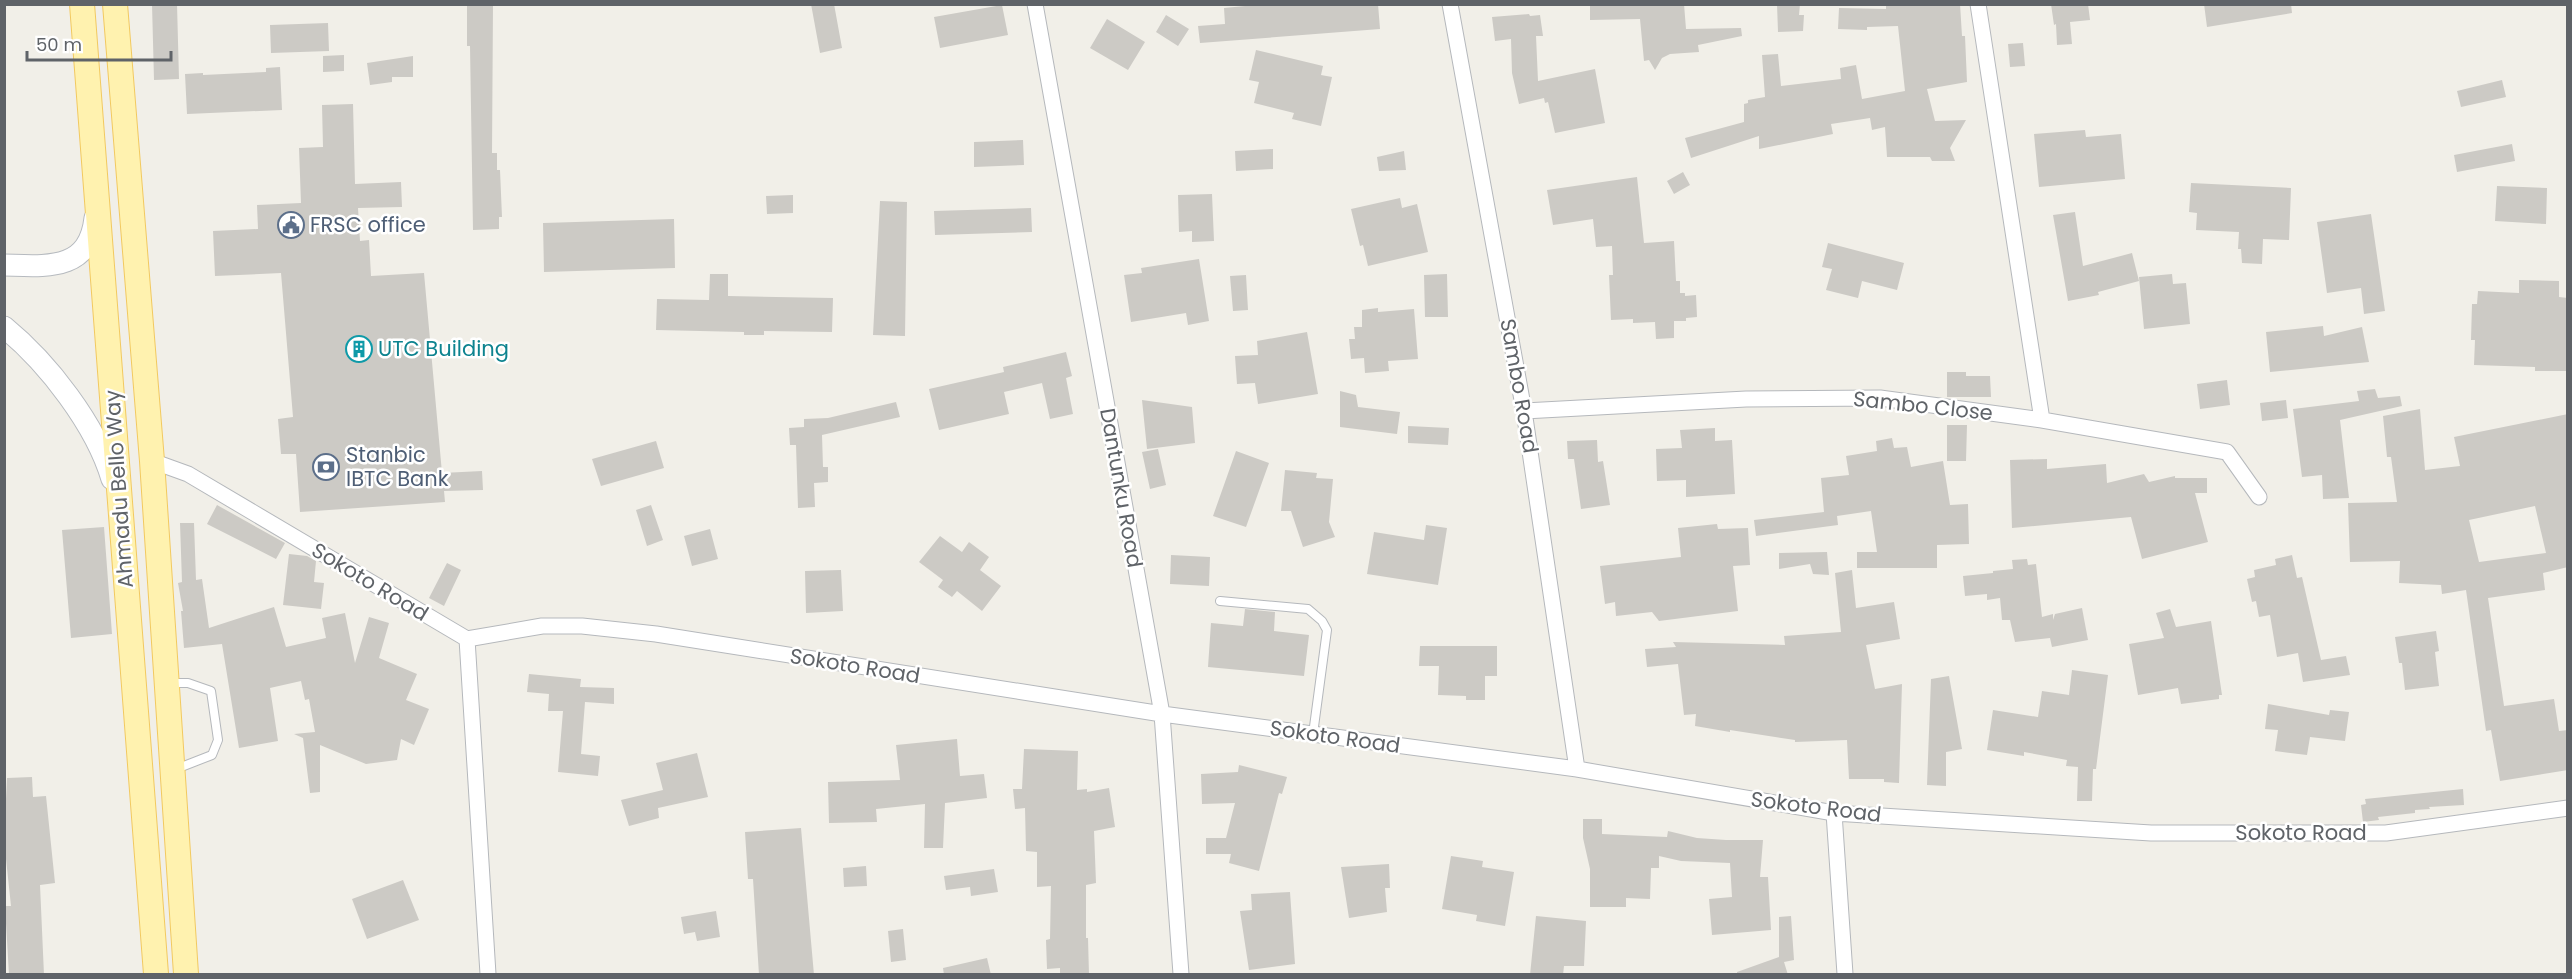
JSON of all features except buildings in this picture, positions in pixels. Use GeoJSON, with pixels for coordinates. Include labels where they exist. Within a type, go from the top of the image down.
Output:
{"type":"FeatureCollection","features":[{"type":"Feature","properties":{"kind":"main road","name":"Ahmadu Bello Way"},"geometry":{"type":"LineString","coordinates":[[82,4],[156,975]]}},
{"type":"Feature","properties":{"kind":"main road","name":"Ahmadu Bello Way"},"geometry":{"type":"LineString","coordinates":[[115,4],[152,460],[186,975]]}},
{"type":"Feature","properties":{"kind":"street","name":"Dantunku Road"},"geometry":{"type":"LineString","coordinates":[[1035,4],[1162,714],[1182,975]]}},
{"type":"Feature","properties":{"kind":"street","name":"Sambo Road"},"geometry":{"type":"LineString","coordinates":[[1450,4],[1524,411],[1577,769]]}},
{"type":"Feature","properties":{"kind":"street"},"geometry":{"type":"LineString","coordinates":[[1978,4],[2042,420]]}},
{"type":"Feature","properties":{"kind":"street"},"geometry":{"type":"LineString","coordinates":[[4,265],[64,264],[88,245],[94,232],[97,200]]}},
{"type":"Feature","properties":{"kind":"street"},"geometry":{"type":"LineString","coordinates":[[4,327],[57,381],[88,427],[105,455],[121,509]]}},
{"type":"Feature","properties":{"kind":"street","name":"Sambo Close"},"geometry":{"type":"LineString","coordinates":[[1524,411],[1746,399],[1880,398],[2042,420],[2227,452],[2259,496]]}},
{"type":"Feature","properties":{"kind":"street","name":"Sokoto Road"},"geometry":{"type":"LineString","coordinates":[[152,460],[188,474],[467,639],[542,626],[582,626],[657,634],[1162,714],[1577,769],[1834,813],[2151,834],[2374,833],[2568,808]]}},
{"type":"Feature","properties":{"kind":"street"},"geometry":{"type":"LineString","coordinates":[[467,639],[488,975]]}},
{"type":"Feature","properties":{"kind":"street"},"geometry":{"type":"LineString","coordinates":[[1834,813],[1845,975]]}},
{"type":"Feature","properties":{"kind":"lane"},"geometry":{"type":"LineString","coordinates":[[1220,601],[1308,609],[1322,621],[1327,630],[1313,734]]}},
{"type":"Feature","properties":{"kind":"lane"},"geometry":{"type":"LineString","coordinates":[[165,683],[188,683],[211,691],[218,740],[212,755],[171,770]]}},
{"type":"Feature","properties":{"kind":"place","name":"FRSC office"},"geometry":{"type":"Point","coordinates":[291,225]}},
{"type":"Feature","properties":{"kind":"place","name":"UTC Building"},"geometry":{"type":"Point","coordinates":[359,349]}},
{"type":"Feature","properties":{"kind":"place","name":"Stanbic IBTC Bank"},"geometry":{"type":"Point","coordinates":[326,467]}}]}
